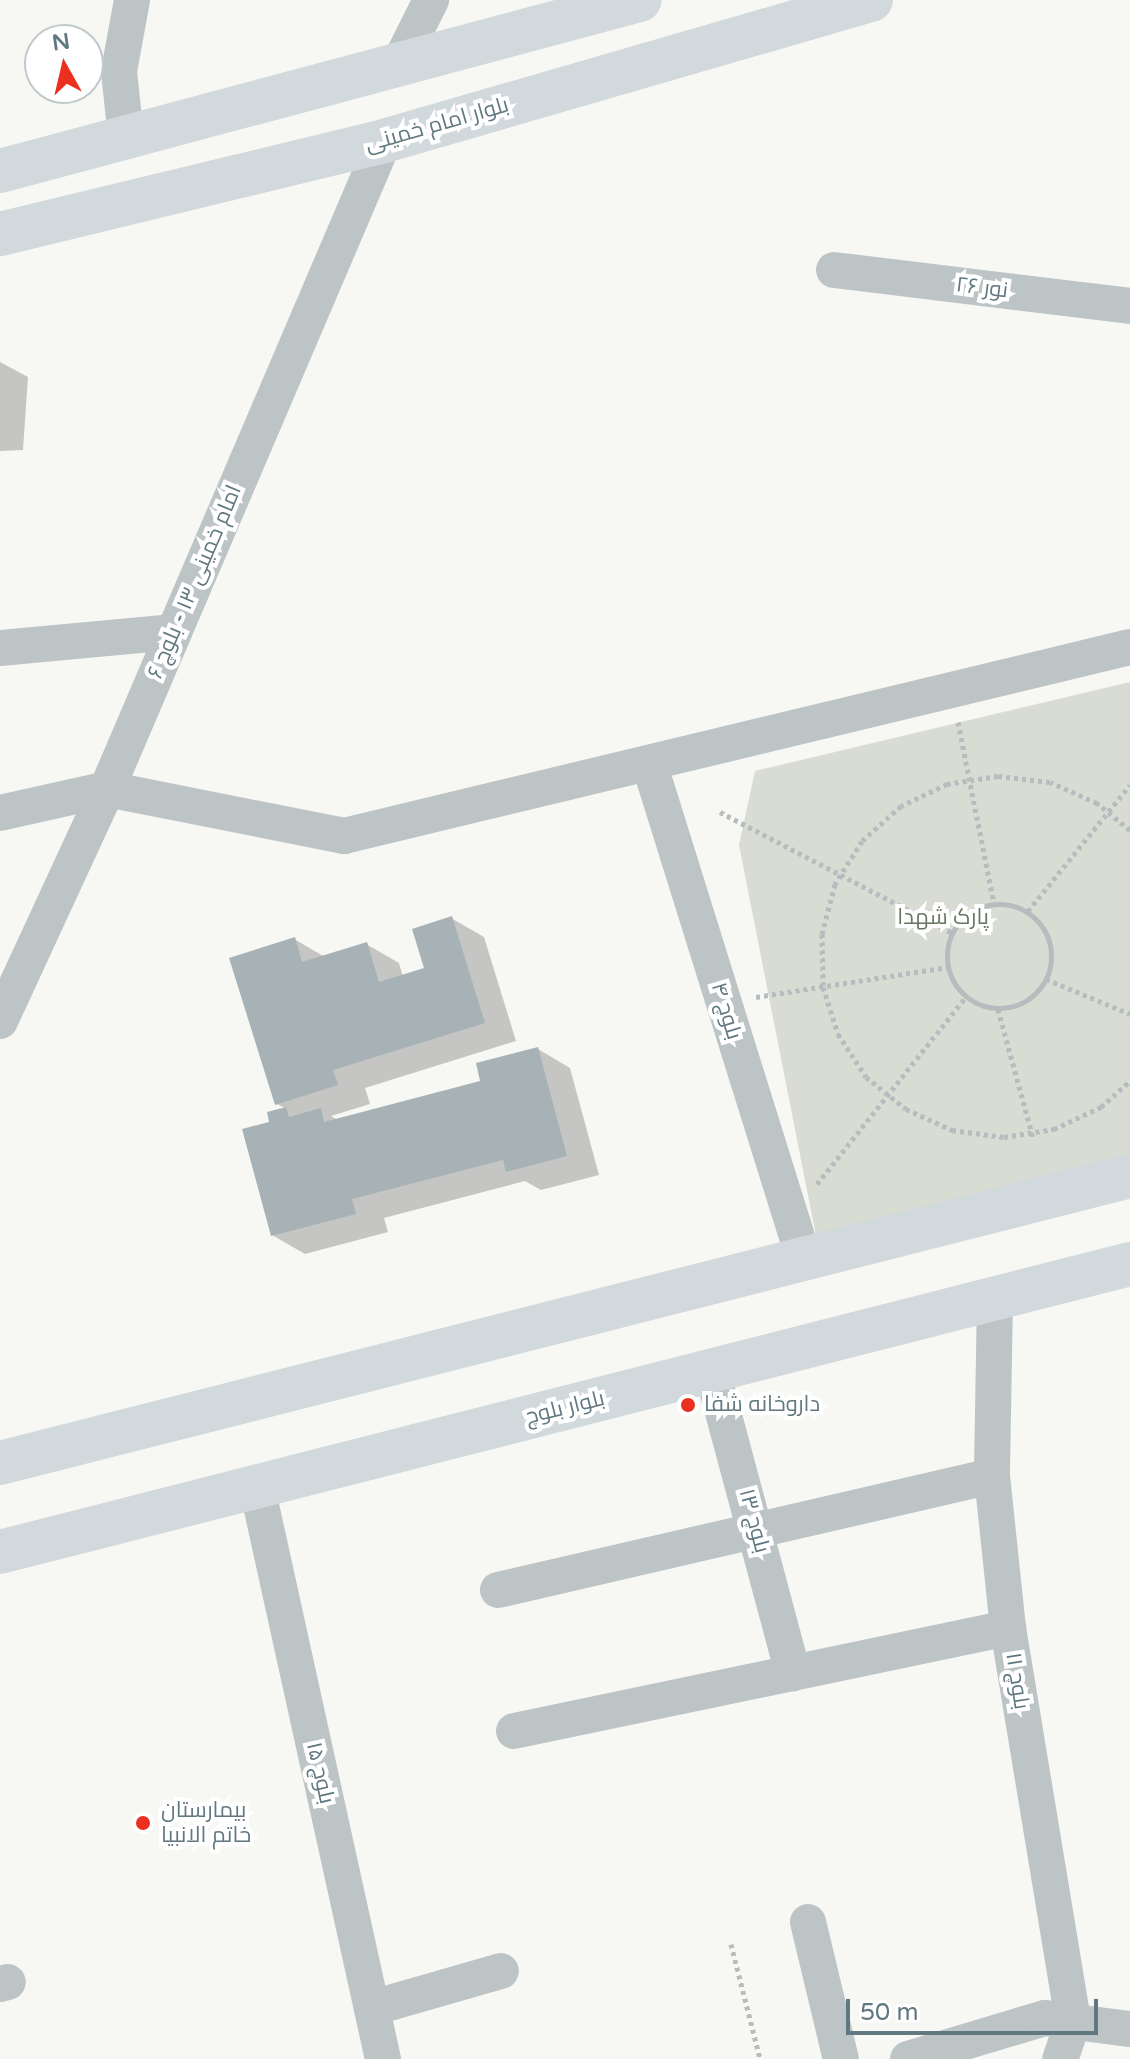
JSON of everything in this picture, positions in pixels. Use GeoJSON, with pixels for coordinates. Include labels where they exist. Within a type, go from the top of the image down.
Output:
{"type":"FeatureCollection","features":[{"type":"Feature","properties":{"kind":"main road"},"geometry":{"type":"LineString","coordinates":[[0,171],[640,0]]}},
{"type":"Feature","properties":{"kind":"main road","name":"بلوار امام خمینی"},"geometry":{"type":"LineString","coordinates":[[0,234],[384,141],[871,0]]}},
{"type":"Feature","properties":{"kind":"main road"},"geometry":{"type":"LineString","coordinates":[[0,1463],[1130,1176]]}},
{"type":"Feature","properties":{"kind":"main road","name":"بلوار بلوچ"},"geometry":{"type":"LineString","coordinates":[[0,1552],[1130,1264]]}},
{"type":"Feature","properties":{"kind":"street"},"geometry":{"type":"LineString","coordinates":[[126,138],[119,71],[132,0]]}},
{"type":"Feature","properties":{"kind":"street"},"geometry":{"type":"LineString","coordinates":[[399,64],[431,0]]}},
{"type":"Feature","properties":{"kind":"street","name":"امام خمینی ۱۳ - بلوچ ۶"},"geometry":{"type":"LineString","coordinates":[[0,1021],[107,789],[384,141]]}},
{"type":"Feature","properties":{"kind":"street","name":"نور ۲۶"},"geometry":{"type":"LineString","coordinates":[[834,270],[1130,306]]}},
{"type":"Feature","properties":{"kind":"street"},"geometry":{"type":"LineString","coordinates":[[0,648],[174,632]]}},
{"type":"Feature","properties":{"kind":"street"},"geometry":{"type":"LineString","coordinates":[[0,813],[107,789],[344,836],[1130,647]]}},
{"type":"Feature","properties":{"kind":"street","name":"بلوچ ۴"},"geometry":{"type":"LineString","coordinates":[[649,763],[804,1259]]}},
{"type":"Feature","properties":{"kind":"street","name":"بلوچ ۱۱"},"geometry":{"type":"LineString","coordinates":[[995,1298],[992,1476],[1008,1628],[1073,2022],[1060,2059]]}},
{"type":"Feature","properties":{"kind":"street","name":"بلوچ ۱۳"},"geometry":{"type":"LineString","coordinates":[[712,1371],[793,1673]]}},
{"type":"Feature","properties":{"kind":"street"},"geometry":{"type":"LineString","coordinates":[[498,1590],[992,1476]]}},
{"type":"Feature","properties":{"kind":"street","name":"بلوچ ۱۵"},"geometry":{"type":"LineString","coordinates":[[257,1487],[383,2059]]}},
{"type":"Feature","properties":{"kind":"street"},"geometry":{"type":"LineString","coordinates":[[514,1731],[1008,1628]]}},
{"type":"Feature","properties":{"kind":"street"},"geometry":{"type":"LineString","coordinates":[[808,1922],[841,2059]]}},
{"type":"Feature","properties":{"kind":"street"},"geometry":{"type":"LineString","coordinates":[[372,2008],[501,1971]]}},
{"type":"Feature","properties":{"kind":"street"},"geometry":{"type":"LineString","coordinates":[[908,2059],[1045,2018],[1130,2029]]}},
{"type":"Feature","properties":{"kind":"path"},"geometry":{"type":"LineString","coordinates":[[952,690],[994,904]]}},
{"type":"Feature","properties":{"kind":"path"},"geometry":{"type":"LineString","coordinates":[[1130,830],[1108,812],[1050,782],[998,776],[947,784],[901,806],[862,841],[841,875],[822,934],[823,987],[838,1034],[866,1077],[906,1109],[952,1130],[1004,1137],[1032,1135],[1054,1129],[1101,1107],[1130,1081]]}},
{"type":"Feature","properties":{"kind":"path"},"geometry":{"type":"LineString","coordinates":[[1028,911],[1130,785]]}},
{"type":"Feature","properties":{"kind":"path"},"geometry":{"type":"LineString","coordinates":[[720,812],[952,933]]}},
{"type":"Feature","properties":{"kind":"path"},"geometry":{"type":"LineString","coordinates":[[994,904],[1028,911],[1049,938],[1052,955],[1046,979],[1031,999],[998,1009],[966,997],[948,967],[952,933],[962,918],[994,904]]}},
{"type":"Feature","properties":{"kind":"path"},"geometry":{"type":"LineString","coordinates":[[724,1003],[948,967]]}},
{"type":"Feature","properties":{"kind":"path"},"geometry":{"type":"LineString","coordinates":[[1046,979],[1130,1014]]}},
{"type":"Feature","properties":{"kind":"path"},"geometry":{"type":"LineString","coordinates":[[790,1217],[966,997]]}},
{"type":"Feature","properties":{"kind":"path"},"geometry":{"type":"LineString","coordinates":[[998,1009],[1032,1135]]}},
{"type":"Feature","properties":{"kind":"path"},"geometry":{"type":"LineString","coordinates":[[731,1944],[760,2059]]}},
{"type":"Feature","properties":{"kind":"green space","name":"پارک شهدا"},"geometry":{"type":"Polygon","coordinates":[[[1130,682],[1130,1159],[817,1241],[739,845],[755,771],[1130,682]]]}},
{"type":"Feature","properties":{"kind":"building"},"geometry":{"type":"Polygon","coordinates":[[[452,916],[485,1023],[333,1070],[338,1085],[275,1105],[229,958],[295,937],[302,962],[367,942],[379,982],[424,968],[412,929],[452,916]]]}},
{"type":"Feature","properties":{"kind":"building"},"geometry":{"type":"Polygon","coordinates":[[[538,1047],[567,1156],[506,1172],[503,1160],[352,1199],[356,1214],[271,1236],[242,1129],[269,1122],[267,1112],[286,1107],[289,1117],[321,1108],[324,1122],[480,1081],[476,1063],[538,1047]]]}},
{"type":"Feature","properties":{"kind":"place","name":"داروخانه شفا"},"geometry":{"type":"Point","coordinates":[688,1405]}},
{"type":"Feature","properties":{"kind":"place","name":"بیمارستان خاتم الانبیا"},"geometry":{"type":"Point","coordinates":[143,1823]}}]}
